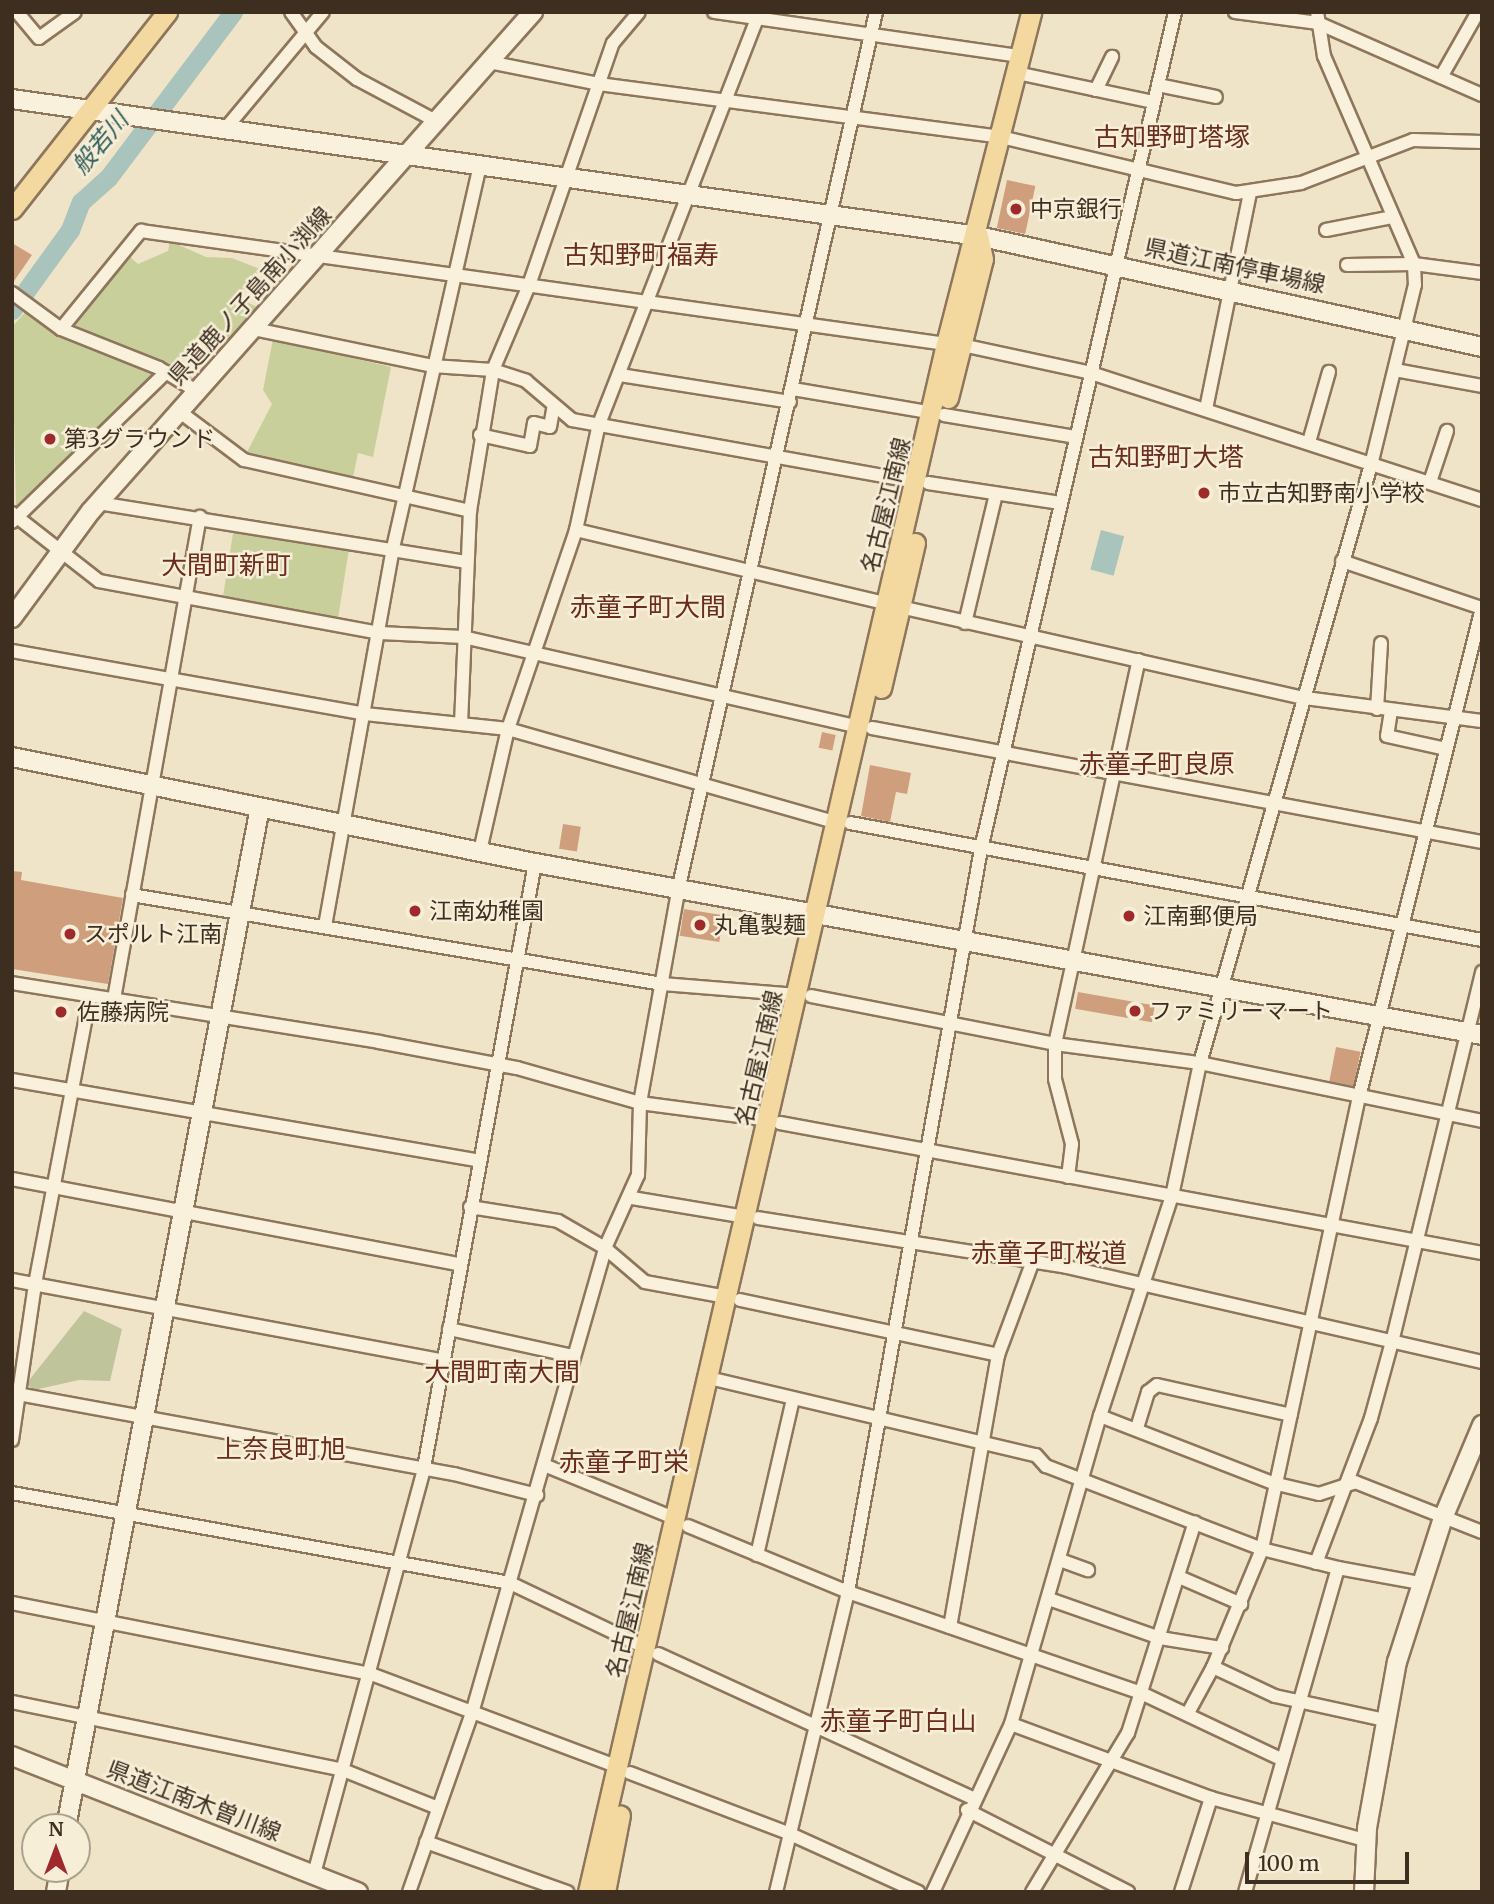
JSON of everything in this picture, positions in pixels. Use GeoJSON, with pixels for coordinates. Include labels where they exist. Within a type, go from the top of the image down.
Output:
{"type":"FeatureCollection","features":[{"type":"Feature","properties":{"kind":"main road"},"geometry":{"type":"LineString","coordinates":[[12,209],[167,12]]}},
{"type":"Feature","properties":{"kind":"main road","name":"名古屋江南線"},"geometry":{"type":"LineString","coordinates":[[588,1892],[624,1770],[939,414],[954,344],[968,255],[978,236],[1031,12]]}},
{"type":"Feature","properties":{"kind":"main road","name":"名古屋江南線"},"geometry":{"type":"LineString","coordinates":[[605,1892],[624,1770]]}},
{"type":"Feature","properties":{"kind":"street"},"geometry":{"type":"LineString","coordinates":[[18,12],[39,38],[75,12]]}},
{"type":"Feature","properties":{"kind":"street"},"geometry":{"type":"LineString","coordinates":[[291,12],[305,34],[357,79],[438,122]]}},
{"type":"Feature","properties":{"kind":"street"},"geometry":{"type":"LineString","coordinates":[[226,128],[323,12]]}},
{"type":"Feature","properties":{"kind":"street","name":"県道鹿ノ子島南小渕線"},"geometry":{"type":"LineString","coordinates":[[12,618],[58,550],[98,503],[533,12]]}},
{"type":"Feature","properties":{"kind":"street"},"geometry":{"type":"LineString","coordinates":[[461,724],[470,511],[480,435],[493,370],[529,285],[613,43],[639,12]]}},
{"type":"Feature","properties":{"kind":"street"},"geometry":{"type":"LineString","coordinates":[[714,12],[759,15],[875,34],[1019,64],[1097,90],[1154,102]]}},
{"type":"Feature","properties":{"kind":"street"},"geometry":{"type":"LineString","coordinates":[[409,1892],[472,1713],[606,1248],[632,1198],[638,1175],[640,1102],[679,886],[875,34],[876,12]]}},
{"type":"Feature","properties":{"kind":"street"},"geometry":{"type":"LineString","coordinates":[[776,1892],[813,1726],[848,1592],[962,938],[1002,750],[1175,12]]}},
{"type":"Feature","properties":{"kind":"street"},"geometry":{"type":"LineString","coordinates":[[1235,12],[1317,18],[1482,95]]}},
{"type":"Feature","properties":{"kind":"street"},"geometry":{"type":"LineString","coordinates":[[1441,77],[1478,12]]}},
{"type":"Feature","properties":{"kind":"street"},"geometry":{"type":"LineString","coordinates":[[480,851],[508,729],[576,530],[599,424],[650,304],[759,15]]}},
{"type":"Feature","properties":{"kind":"street"},"geometry":{"type":"LineString","coordinates":[[933,1892],[970,1804],[1012,1724],[1100,1416],[1172,1196],[1200,1063],[1250,899],[1372,461],[1415,285],[1414,264],[1364,158],[1324,56],[1317,18]]}},
{"type":"Feature","properties":{"kind":"street"},"geometry":{"type":"LineString","coordinates":[[1097,90],[1112,57]]}},
{"type":"Feature","properties":{"kind":"street"},"geometry":{"type":"LineString","coordinates":[[489,62],[599,84],[727,96],[1001,137],[1250,193],[1301,183],[1413,140],[1482,142]]}},
{"type":"Feature","properties":{"kind":"street"},"geometry":{"type":"LineString","coordinates":[[1158,85],[1216,97]]}},
{"type":"Feature","properties":{"kind":"street","name":"県道江南停車場線"},"geometry":{"type":"LineString","coordinates":[[12,99],[978,236],[1482,347]]}},
{"type":"Feature","properties":{"kind":"street"},"geometry":{"type":"LineString","coordinates":[[325,926],[346,824],[393,548],[452,274],[480,165]]}},
{"type":"Feature","properties":{"kind":"street"},"geometry":{"type":"LineString","coordinates":[[1206,409],[1250,193]]}},
{"type":"Feature","properties":{"kind":"street"},"geometry":{"type":"LineString","coordinates":[[1326,230],[1392,217]]}},
{"type":"Feature","properties":{"kind":"street"},"geometry":{"type":"LineString","coordinates":[[61,329],[141,231],[321,254],[650,304],[954,344],[1091,373],[1372,461],[1482,500]]}},
{"type":"Feature","properties":{"kind":"street"},"geometry":{"type":"LineString","coordinates":[[1348,265],[1414,264],[1482,272]]}},
{"type":"Feature","properties":{"kind":"street"},"geometry":{"type":"LineString","coordinates":[[13,294],[61,329],[166,372],[198,392]]}},
{"type":"Feature","properties":{"kind":"street"},"geometry":{"type":"LineString","coordinates":[[254,329],[432,366],[493,370],[526,381],[572,420],[923,482],[1061,503]]}},
{"type":"Feature","properties":{"kind":"street"},"geometry":{"type":"LineString","coordinates":[[1395,370],[1482,386]]}},
{"type":"Feature","properties":{"kind":"street"},"geometry":{"type":"LineString","coordinates":[[166,372],[14,518],[99,581],[380,633],[463,637],[533,656],[866,727],[1002,750],[1482,842]]}},
{"type":"Feature","properties":{"kind":"street"},"geometry":{"type":"LineString","coordinates":[[1309,442],[1329,372]]}},
{"type":"Feature","properties":{"kind":"street"},"geometry":{"type":"LineString","coordinates":[[620,375],[790,402]]}},
{"type":"Feature","properties":{"kind":"street"},"geometry":{"type":"LineString","coordinates":[[793,389],[1075,437]]}},
{"type":"Feature","properties":{"kind":"street"},"geometry":{"type":"LineString","coordinates":[[480,435],[530,446],[534,423],[550,427],[554,405]]}},
{"type":"Feature","properties":{"kind":"street"},"geometry":{"type":"LineString","coordinates":[[180,412],[244,460],[470,511]]}},
{"type":"Feature","properties":{"kind":"street"},"geometry":{"type":"LineString","coordinates":[[1430,482],[1447,431]]}},
{"type":"Feature","properties":{"kind":"street"},"geometry":{"type":"LineString","coordinates":[[965,622],[996,494]]}},
{"type":"Feature","properties":{"kind":"street"},"geometry":{"type":"LineString","coordinates":[[98,503],[200,517],[467,562]]}},
{"type":"Feature","properties":{"kind":"street"},"geometry":{"type":"LineString","coordinates":[[114,999],[200,517]]}},
{"type":"Feature","properties":{"kind":"street"},"geometry":{"type":"LineString","coordinates":[[576,530],[965,622],[1305,698],[1482,721]]}},
{"type":"Feature","properties":{"kind":"street"},"geometry":{"type":"LineString","coordinates":[[1188,1713],[1213,1668],[1262,1549],[1273,1483],[1291,1415],[1359,1097],[1382,1018],[1400,928],[1482,608],[1342,561]]}},
{"type":"Feature","properties":{"kind":"street"},"geometry":{"type":"LineString","coordinates":[[1377,709],[1381,643]]}},
{"type":"Feature","properties":{"kind":"street"},"geometry":{"type":"LineString","coordinates":[[12,651],[365,714],[508,729],[701,787],[844,823],[1400,928],[1482,940]]}},
{"type":"Feature","properties":{"kind":"street"},"geometry":{"type":"LineString","coordinates":[[1068,1177],[1072,1144],[1055,1079],[1055,1044],[1139,660]]}},
{"type":"Feature","properties":{"kind":"street"},"geometry":{"type":"LineString","coordinates":[[1391,711],[1387,736],[1446,749]]}},
{"type":"Feature","properties":{"kind":"street"},"geometry":{"type":"LineString","coordinates":[[12,757],[152,782],[260,807],[535,863],[679,886],[1482,1035]]}},
{"type":"Feature","properties":{"kind":"street"},"geometry":{"type":"LineString","coordinates":[[68,1813],[161,1308],[260,807]]}},
{"type":"Feature","properties":{"kind":"street"},"geometry":{"type":"LineString","coordinates":[[314,1874],[403,1562],[424,1468],[459,1264],[535,863]]}},
{"type":"Feature","properties":{"kind":"street"},"geometry":{"type":"LineString","coordinates":[[132,895],[662,984],[805,996],[1055,1044],[1200,1063],[1482,1121]]}},
{"type":"Feature","properties":{"kind":"street"},"geometry":{"type":"LineString","coordinates":[[1317,1563],[1349,1482],[1392,1342],[1463,1032],[1482,972]]}},
{"type":"Feature","properties":{"kind":"street"},"geometry":{"type":"LineString","coordinates":[[12,983],[498,1064],[640,1102],[925,1148],[1482,1253]]}},
{"type":"Feature","properties":{"kind":"street"},"geometry":{"type":"LineString","coordinates":[[12,1440],[16,1394],[35,1284],[74,1093],[90,996]]}},
{"type":"Feature","properties":{"kind":"street"},"geometry":{"type":"LineString","coordinates":[[12,1080],[199,1116],[479,1161]]}},
{"type":"Feature","properties":{"kind":"street"},"geometry":{"type":"LineString","coordinates":[[12,1179],[459,1264]]}},
{"type":"Feature","properties":{"kind":"street"},"geometry":{"type":"LineString","coordinates":[[632,1198],[909,1244],[1033,1261],[1482,1363]]}},
{"type":"Feature","properties":{"kind":"street"},"geometry":{"type":"LineString","coordinates":[[471,1206],[558,1221],[606,1248],[645,1282],[895,1331],[998,1355]]}},
{"type":"Feature","properties":{"kind":"street"},"geometry":{"type":"LineString","coordinates":[[950,1627],[998,1355],[1033,1261]]}},
{"type":"Feature","properties":{"kind":"street"},"geometry":{"type":"LineString","coordinates":[[12,1280],[443,1362]]}},
{"type":"Feature","properties":{"kind":"street"},"geometry":{"type":"LineString","coordinates":[[449,1329],[573,1356]]}},
{"type":"Feature","properties":{"kind":"street"},"geometry":{"type":"LineString","coordinates":[[715,1380],[1036,1455],[1046,1466],[1084,1478],[1262,1549],[1338,1569],[1425,1584]]}},
{"type":"Feature","properties":{"kind":"street"},"geometry":{"type":"LineString","coordinates":[[1137,1428],[1149,1392],[1157,1385],[1291,1415]]}},
{"type":"Feature","properties":{"kind":"street"},"geometry":{"type":"LineString","coordinates":[[16,1394],[424,1468],[537,1494]]}},
{"type":"Feature","properties":{"kind":"street"},"geometry":{"type":"LineString","coordinates":[[757,1555],[793,1399]]}},
{"type":"Feature","properties":{"kind":"street"},"geometry":{"type":"LineString","coordinates":[[1100,1416],[1137,1428],[1273,1483],[1319,1494],[1349,1482],[1482,1532]]}},
{"type":"Feature","properties":{"kind":"street"},"geometry":{"type":"LineString","coordinates":[[1364,1892],[1368,1841],[1385,1720],[1397,1662],[1425,1584],[1443,1518],[1482,1425]]}},
{"type":"Feature","properties":{"kind":"street"},"geometry":{"type":"LineString","coordinates":[[544,1465],[848,1592],[1142,1694],[1188,1713],[1283,1760]]}},
{"type":"Feature","properties":{"kind":"street"},"geometry":{"type":"LineString","coordinates":[[12,1493],[510,1583],[813,1726],[970,1804],[1052,1853],[1128,1892]]}},
{"type":"Feature","properties":{"kind":"street"},"geometry":{"type":"LineString","coordinates":[[1032,1892],[1052,1853],[1110,1760],[1142,1694],[1195,1522]]}},
{"type":"Feature","properties":{"kind":"street"},"geometry":{"type":"LineString","coordinates":[[1060,1560],[1088,1570]]}},
{"type":"Feature","properties":{"kind":"street"},"geometry":{"type":"LineString","coordinates":[[1245,1892],[1270,1813],[1297,1701],[1338,1569]]}},
{"type":"Feature","properties":{"kind":"street"},"geometry":{"type":"LineString","coordinates":[[1178,1577],[1241,1604]]}},
{"type":"Feature","properties":{"kind":"street"},"geometry":{"type":"LineString","coordinates":[[1049,1599],[1160,1638],[1222,1648]]}},
{"type":"Feature","properties":{"kind":"street"},"geometry":{"type":"LineString","coordinates":[[12,1604],[371,1674],[788,1833],[918,1892]]}},
{"type":"Feature","properties":{"kind":"street"},"geometry":{"type":"LineString","coordinates":[[1213,1668],[1297,1701],[1385,1720]]}},
{"type":"Feature","properties":{"kind":"street"},"geometry":{"type":"LineString","coordinates":[[12,1703],[343,1770],[438,1808]]}},
{"type":"Feature","properties":{"kind":"street"},"geometry":{"type":"LineString","coordinates":[[1012,1724],[1211,1798],[1368,1841]]}},
{"type":"Feature","properties":{"kind":"street","name":"県道江南木曽川線"},"geometry":{"type":"LineString","coordinates":[[12,1756],[358,1892]]}},
{"type":"Feature","properties":{"kind":"street"},"geometry":{"type":"LineString","coordinates":[[1181,1892],[1211,1798]]}},
{"type":"Feature","properties":{"kind":"street"},"geometry":{"type":"LineString","coordinates":[[426,1842],[567,1892]]}},
{"type":"Feature","properties":{"kind":"green space"},"geometry":{"type":"Polygon","coordinates":[[[170,241],[206,257],[232,258],[260,269],[238,298],[259,308],[232,345],[211,329],[168,367],[70,326],[128,255],[138,264],[168,251],[170,241]]]}},
{"type":"Feature","properties":{"kind":"green space","name":"第3グラウンド"},"geometry":{"type":"Polygon","coordinates":[[[27,310],[54,333],[157,372],[16,508],[12,327],[27,310]]]}},
{"type":"Feature","properties":{"kind":"green space"},"geometry":{"type":"Polygon","coordinates":[[[273,339],[391,367],[373,457],[358,453],[352,482],[246,454],[272,404],[263,390],[273,339]]]}},
{"type":"Feature","properties":{"kind":"green space"},"geometry":{"type":"Polygon","coordinates":[[[234,527],[350,545],[338,617],[223,599],[234,527]]]}},
{"type":"Feature","properties":{"kind":"green space"},"geometry":{"type":"Polygon","coordinates":[[[84,1311],[122,1329],[110,1381],[79,1380],[34,1390],[26,1384],[84,1311]]]}},
{"type":"Feature","properties":{"kind":"water"},"geometry":{"type":"Polygon","coordinates":[[[1101,530],[1124,536],[1114,576],[1090,570],[1101,530]]]}},
{"type":"Feature","properties":{"kind":"building","name":"中京銀行"},"geometry":{"type":"Polygon","coordinates":[[[1007,180],[1035,186],[1025,234],[997,228],[1007,180]]]}},
{"type":"Feature","properties":{"kind":"building"},"geometry":{"type":"Polygon","coordinates":[[[12,243],[32,255],[12,284],[12,243]]]}},
{"type":"Feature","properties":{"kind":"building"},"geometry":{"type":"Polygon","coordinates":[[[822,732],[836,735],[832,751],[819,748],[822,732]]]}},
{"type":"Feature","properties":{"kind":"building"},"geometry":{"type":"Polygon","coordinates":[[[870,765],[911,773],[907,794],[896,792],[890,822],[861,816],[870,765]]]}},
{"type":"Feature","properties":{"kind":"building"},"geometry":{"type":"Polygon","coordinates":[[[563,824],[581,827],[577,852],[559,849],[563,824]]]}},
{"type":"Feature","properties":{"kind":"building","name":"スポルト江南"},"geometry":{"type":"Polygon","coordinates":[[[12,871],[22,872],[21,880],[123,898],[108,984],[12,969],[12,871]]]}},
{"type":"Feature","properties":{"kind":"building","name":"丸亀製麺"},"geometry":{"type":"Polygon","coordinates":[[[684,909],[724,915],[719,942],[680,936],[684,909]]]}},
{"type":"Feature","properties":{"kind":"building"},"geometry":{"type":"Polygon","coordinates":[[[1078,992],[1155,1006],[1152,1022],[1075,1009],[1078,992]]]}},
{"type":"Feature","properties":{"kind":"building"},"geometry":{"type":"Polygon","coordinates":[[[1336,1047],[1361,1052],[1354,1086],[1329,1081],[1336,1047]]]}},
{"type":"Feature","properties":{"kind":"waterway","name":"般若川"},"geometry":{"type":"LineString","coordinates":[[12,310],[70,230],[81,202],[108,178],[233,12]]}},
{"type":"Feature","properties":{"kind":"place","name":"中京銀行"},"geometry":{"type":"Point","coordinates":[1016,209]}},
{"type":"Feature","properties":{"kind":"place","name":"第3グラウンド"},"geometry":{"type":"Point","coordinates":[50,439]}},
{"type":"Feature","properties":{"kind":"place","name":"市立古知野南小学校"},"geometry":{"type":"Point","coordinates":[1204,493]}},
{"type":"Feature","properties":{"kind":"place","name":"江南幼稚園"},"geometry":{"type":"Point","coordinates":[415,911]}},
{"type":"Feature","properties":{"kind":"place","name":"江南郵便局"},"geometry":{"type":"Point","coordinates":[1129,916]}},
{"type":"Feature","properties":{"kind":"place","name":"丸亀製麺"},"geometry":{"type":"Point","coordinates":[700,925]}},
{"type":"Feature","properties":{"kind":"place","name":"スポルト江南"},"geometry":{"type":"Point","coordinates":[70,934]}},
{"type":"Feature","properties":{"kind":"place","name":"ファミリーマート"},"geometry":{"type":"Point","coordinates":[1135,1011]}},
{"type":"Feature","properties":{"kind":"place","name":"佐藤病院"},"geometry":{"type":"Point","coordinates":[61,1012]}},
{"type":"Feature","properties":{"kind":"district","name":"古知野町塔塚"},"geometry":{"type":"Point","coordinates":[1172,137]}},
{"type":"Feature","properties":{"kind":"district","name":"古知野町福寿"},"geometry":{"type":"Point","coordinates":[641,255]}},
{"type":"Feature","properties":{"kind":"district","name":"古知野町大塔"},"geometry":{"type":"Point","coordinates":[1166,457]}},
{"type":"Feature","properties":{"kind":"district","name":"大間町新町"},"geometry":{"type":"Point","coordinates":[226,565]}},
{"type":"Feature","properties":{"kind":"district","name":"赤童子町大間"},"geometry":{"type":"Point","coordinates":[648,607]}},
{"type":"Feature","properties":{"kind":"district","name":"赤童子町良原"},"geometry":{"type":"Point","coordinates":[1157,764]}},
{"type":"Feature","properties":{"kind":"district","name":"赤童子町桜道"},"geometry":{"type":"Point","coordinates":[1049,1253]}},
{"type":"Feature","properties":{"kind":"district","name":"大間町南大間"},"geometry":{"type":"Point","coordinates":[502,1372]}},
{"type":"Feature","properties":{"kind":"district","name":"上奈良町旭"},"geometry":{"type":"Point","coordinates":[281,1449]}},
{"type":"Feature","properties":{"kind":"district","name":"赤童子町栄"},"geometry":{"type":"Point","coordinates":[624,1462]}},
{"type":"Feature","properties":{"kind":"district","name":"赤童子町白山"},"geometry":{"type":"Point","coordinates":[898,1721]}}]}
